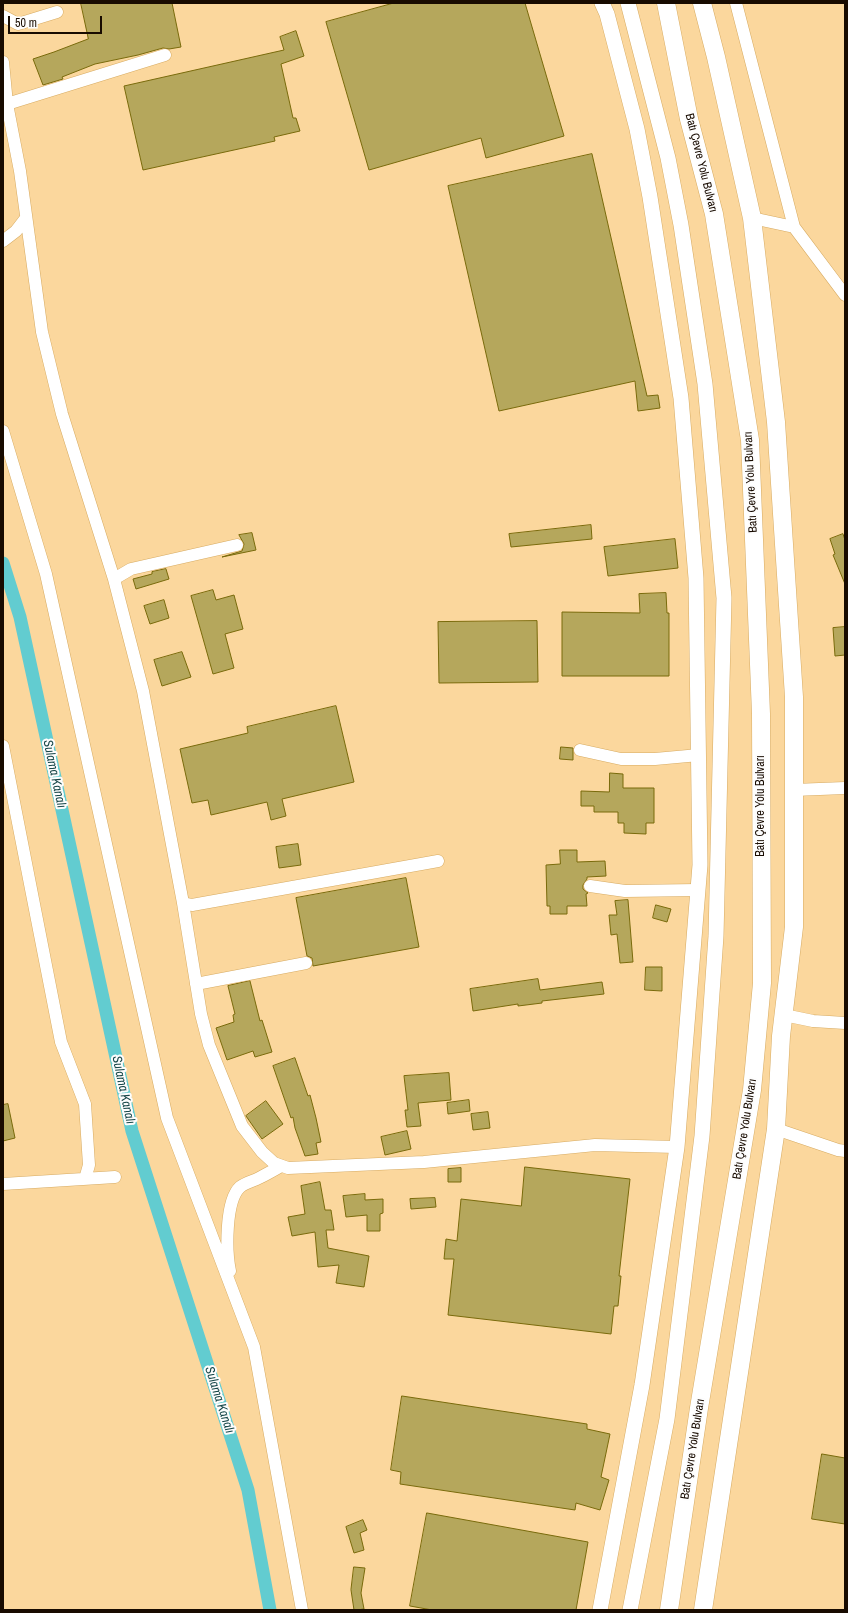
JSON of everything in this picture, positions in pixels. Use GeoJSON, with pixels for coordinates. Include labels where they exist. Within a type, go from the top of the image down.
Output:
{"type":"FeatureCollection","features":[{"type":"Feature","properties":{"kind":"highway","name":"Batı Çevre Yolu Bulvarı"},"geometry":{"type":"LineString","coordinates":[[666,3],[689,119],[714,214],[750,440],[761,714],[762,976],[752,1090],[699,1408],[669,1610]]}},
{"type":"Feature","properties":{"kind":"highway"},"geometry":{"type":"LineString","coordinates":[[702,3],[752,218],[776,422],[794,697],[794,926],[784,1015],[776,1129],[703,1610]]}},
{"type":"Feature","properties":{"kind":"main road"},"geometry":{"type":"LineString","coordinates":[[600,1610],[642,1385],[677,1147],[700,865],[696,578],[681,398],[650,197],[637,128],[607,14],[602,3]]}},
{"type":"Feature","properties":{"kind":"main road"},"geometry":{"type":"LineString","coordinates":[[628,3],[668,158],[681,225],[705,384],[724,598],[716,936],[702,1136],[667,1419],[630,1610]]}},
{"type":"Feature","properties":{"kind":"street"},"geometry":{"type":"LineString","coordinates":[[736,3],[794,227],[845,295]]}},
{"type":"Feature","properties":{"kind":"street"},"geometry":{"type":"LineString","coordinates":[[3,16],[18,24],[57,12]]}},
{"type":"Feature","properties":{"kind":"street"},"geometry":{"type":"LineString","coordinates":[[6,104],[165,56]]}},
{"type":"Feature","properties":{"kind":"street"},"geometry":{"type":"LineString","coordinates":[[3,62],[6,104],[20,171],[42,332],[62,414],[114,578],[142,691],[183,903],[196,984],[209,1045],[242,1126],[262,1152],[274,1164],[288,1168],[424,1162],[595,1146],[677,1147]]}},
{"type":"Feature","properties":{"kind":"street"},"geometry":{"type":"LineString","coordinates":[[3,241],[16,231],[26,218]]}},
{"type":"Feature","properties":{"kind":"street"},"geometry":{"type":"LineString","coordinates":[[752,218],[794,227]]}},
{"type":"Feature","properties":{"kind":"street"},"geometry":{"type":"LineString","coordinates":[[3,430],[46,574],[167,1118],[254,1347],[302,1610]]}},
{"type":"Feature","properties":{"kind":"street"},"geometry":{"type":"LineString","coordinates":[[114,578],[131,569],[237,545]]}},
{"type":"Feature","properties":{"kind":"street"},"geometry":{"type":"LineString","coordinates":[[3,746],[61,1042],[85,1104],[88,1165],[84,1179]]}},
{"type":"Feature","properties":{"kind":"street"},"geometry":{"type":"LineString","coordinates":[[580,750],[621,759],[655,759],[698,755]]}},
{"type":"Feature","properties":{"kind":"street"},"geometry":{"type":"LineString","coordinates":[[794,790],[845,788]]}},
{"type":"Feature","properties":{"kind":"street"},"geometry":{"type":"LineString","coordinates":[[183,903],[192,905],[438,861]]}},
{"type":"Feature","properties":{"kind":"street"},"geometry":{"type":"LineString","coordinates":[[590,886],[625,890],[698,890]]}},
{"type":"Feature","properties":{"kind":"street"},"geometry":{"type":"LineString","coordinates":[[196,984],[306,963]]}},
{"type":"Feature","properties":{"kind":"street"},"geometry":{"type":"LineString","coordinates":[[784,1015],[813,1021],[845,1023]]}},
{"type":"Feature","properties":{"kind":"street"},"geometry":{"type":"LineString","coordinates":[[776,1129],[845,1151]]}},
{"type":"Feature","properties":{"kind":"street"},"geometry":{"type":"LineString","coordinates":[[238,1305],[227,1259],[231,1202],[234,1194],[241,1187],[281,1166]]}},
{"type":"Feature","properties":{"kind":"street"},"geometry":{"type":"LineString","coordinates":[[3,1184],[116,1177]]}},
{"type":"Feature","properties":{"kind":"building"},"geometry":{"type":"Polygon","coordinates":[[[81,3],[172,3],[181,47],[169,49],[163,48],[95,64],[62,77],[63,79],[43,85],[33,59],[88,39],[81,3]]]}},
{"type":"Feature","properties":{"kind":"building"},"geometry":{"type":"Polygon","coordinates":[[[394,3],[525,3],[564,136],[486,158],[481,138],[369,170],[326,22],[394,3]]]}},
{"type":"Feature","properties":{"kind":"building"},"geometry":{"type":"Polygon","coordinates":[[[296,31],[304,56],[281,64],[293,118],[296,118],[300,131],[274,137],[275,141],[143,170],[124,86],[284,50],[280,37],[296,31]]]}},
{"type":"Feature","properties":{"kind":"building"},"geometry":{"type":"Polygon","coordinates":[[[592,154],[647,396],[658,395],[660,408],[638,411],[635,381],[499,411],[448,186],[592,154]]]}},
{"type":"Feature","properties":{"kind":"building"},"geometry":{"type":"Polygon","coordinates":[[[591,525],[592,539],[511,547],[509,534],[591,525]]]}},
{"type":"Feature","properties":{"kind":"building"},"geometry":{"type":"Polygon","coordinates":[[[252,533],[256,550],[222,557],[242,551],[244,544],[239,535],[252,533]]]}},
{"type":"Feature","properties":{"kind":"building"},"geometry":{"type":"Polygon","coordinates":[[[843,534],[845,540],[845,584],[833,555],[835,554],[830,539],[843,534]]]}},
{"type":"Feature","properties":{"kind":"building"},"geometry":{"type":"Polygon","coordinates":[[[675,539],[678,568],[608,576],[604,547],[675,539]]]}},
{"type":"Feature","properties":{"kind":"building"},"geometry":{"type":"Polygon","coordinates":[[[166,569],[169,579],[136,589],[133,579],[166,569]]]}},
{"type":"Feature","properties":{"kind":"building"},"geometry":{"type":"Polygon","coordinates":[[[213,590],[216,600],[234,595],[243,629],[225,634],[234,668],[213,674],[191,596],[213,590]]]}},
{"type":"Feature","properties":{"kind":"building"},"geometry":{"type":"Polygon","coordinates":[[[666,593],[667,613],[669,613],[669,676],[562,676],[562,612],[640,613],[639,594],[666,593]]]}},
{"type":"Feature","properties":{"kind":"building"},"geometry":{"type":"Polygon","coordinates":[[[164,600],[169,618],[150,624],[144,606],[164,600]]]}},
{"type":"Feature","properties":{"kind":"building"},"geometry":{"type":"Polygon","coordinates":[[[537,621],[538,682],[439,683],[438,622],[537,621]]]}},
{"type":"Feature","properties":{"kind":"building"},"geometry":{"type":"Polygon","coordinates":[[[845,627],[845,655],[835,656],[833,628],[845,627]]]}},
{"type":"Feature","properties":{"kind":"building"},"geometry":{"type":"Polygon","coordinates":[[[182,652],[191,677],[162,686],[154,660],[182,652]]]}},
{"type":"Feature","properties":{"kind":"building"},"geometry":{"type":"Polygon","coordinates":[[[336,706],[354,782],[282,799],[286,816],[271,820],[267,802],[211,815],[208,800],[192,803],[180,749],[248,733],[247,727],[336,706]]]}},
{"type":"Feature","properties":{"kind":"building"},"geometry":{"type":"Polygon","coordinates":[[[561,747],[573,748],[573,760],[560,759],[561,747]]]}},
{"type":"Feature","properties":{"kind":"building"},"geometry":{"type":"Polygon","coordinates":[[[610,773],[623,774],[623,788],[654,788],[654,823],[646,823],[646,834],[624,833],[624,823],[618,823],[618,812],[594,812],[594,806],[581,806],[581,791],[609,792],[610,773]]]}},
{"type":"Feature","properties":{"kind":"building"},"geometry":{"type":"Polygon","coordinates":[[[298,844],[301,865],[279,868],[276,847],[298,844]]]}},
{"type":"Feature","properties":{"kind":"building"},"geometry":{"type":"Polygon","coordinates":[[[560,850],[577,850],[577,862],[605,861],[606,876],[587,877],[583,885],[583,889],[588,893],[586,894],[587,906],[567,906],[567,914],[550,914],[550,906],[547,906],[546,865],[560,864],[560,850]]]}},
{"type":"Feature","properties":{"kind":"building"},"geometry":{"type":"Polygon","coordinates":[[[406,878],[419,947],[313,966],[312,958],[307,956],[296,898],[406,878]]]}},
{"type":"Feature","properties":{"kind":"building"},"geometry":{"type":"Polygon","coordinates":[[[628,900],[633,962],[620,963],[617,934],[611,935],[609,915],[617,915],[615,901],[628,900]]]}},
{"type":"Feature","properties":{"kind":"building"},"geometry":{"type":"Polygon","coordinates":[[[656,905],[671,909],[667,922],[653,918],[656,905]]]}},
{"type":"Feature","properties":{"kind":"building"},"geometry":{"type":"Polygon","coordinates":[[[646,967],[662,967],[662,991],[645,990],[646,967]]]}},
{"type":"Feature","properties":{"kind":"building"},"geometry":{"type":"Polygon","coordinates":[[[538,979],[540,990],[602,982],[604,994],[473,1011],[470,989],[538,979]]]}},
{"type":"Feature","properties":{"kind":"building"},"geometry":{"type":"Polygon","coordinates":[[[250,981],[260,1021],[262,1020],[272,1052],[255,1057],[253,1051],[227,1060],[216,1028],[234,1022],[233,1015],[235,1014],[228,986],[250,981]]]}},
{"type":"Feature","properties":{"kind":"building"},"geometry":{"type":"Polygon","coordinates":[[[295,1058],[308,1096],[310,1095],[316,1118],[321,1142],[316,1143],[318,1154],[305,1156],[295,1128],[293,1117],[291,1118],[273,1066],[295,1058]]]}},
{"type":"Feature","properties":{"kind":"building"},"geometry":{"type":"Polygon","coordinates":[[[449,1073],[451,1100],[418,1103],[421,1126],[407,1127],[405,1110],[408,1110],[404,1076],[449,1073]]]}},
{"type":"Feature","properties":{"kind":"building"},"geometry":{"type":"Polygon","coordinates":[[[469,1100],[470,1111],[448,1114],[447,1103],[469,1100]]]}},
{"type":"Feature","properties":{"kind":"building"},"geometry":{"type":"Polygon","coordinates":[[[266,1101],[283,1124],[262,1139],[246,1116],[266,1101]]]}},
{"type":"Feature","properties":{"kind":"building"},"geometry":{"type":"Polygon","coordinates":[[[8,1104],[15,1138],[3,1141],[3,1105],[8,1104]]]}},
{"type":"Feature","properties":{"kind":"building"},"geometry":{"type":"Polygon","coordinates":[[[488,1112],[490,1128],[473,1130],[471,1114],[488,1112]]]}},
{"type":"Feature","properties":{"kind":"building"},"geometry":{"type":"Polygon","coordinates":[[[407,1131],[411,1149],[385,1155],[381,1137],[407,1131]]]}},
{"type":"Feature","properties":{"kind":"building"},"geometry":{"type":"Polygon","coordinates":[[[525,1167],[630,1179],[619,1276],[621,1276],[618,1306],[614,1306],[611,1334],[448,1315],[454,1259],[444,1259],[446,1239],[457,1241],[461,1199],[521,1206],[525,1167]]]}},
{"type":"Feature","properties":{"kind":"building"},"geometry":{"type":"Polygon","coordinates":[[[461,1168],[461,1182],[448,1182],[448,1169],[461,1168]]]}},
{"type":"Feature","properties":{"kind":"building"},"geometry":{"type":"Polygon","coordinates":[[[320,1182],[325,1210],[331,1210],[334,1230],[326,1230],[328,1248],[369,1256],[364,1287],[336,1283],[339,1265],[318,1267],[315,1232],[292,1236],[288,1217],[305,1214],[301,1186],[320,1182]]]}},
{"type":"Feature","properties":{"kind":"building"},"geometry":{"type":"Polygon","coordinates":[[[365,1194],[365,1200],[383,1199],[383,1213],[380,1214],[380,1231],[367,1231],[367,1215],[346,1217],[343,1196],[365,1194]]]}},
{"type":"Feature","properties":{"kind":"building"},"geometry":{"type":"Polygon","coordinates":[[[435,1198],[436,1207],[411,1209],[410,1199],[435,1198]]]}},
{"type":"Feature","properties":{"kind":"building"},"geometry":{"type":"Polygon","coordinates":[[[402,1396],[587,1424],[587,1429],[610,1434],[601,1477],[609,1480],[600,1510],[576,1503],[575,1510],[400,1484],[401,1472],[391,1470],[402,1396]]]}},
{"type":"Feature","properties":{"kind":"building"},"geometry":{"type":"Polygon","coordinates":[[[822,1454],[845,1458],[845,1524],[812,1519],[822,1454]]]}},
{"type":"Feature","properties":{"kind":"building"},"geometry":{"type":"Polygon","coordinates":[[[427,1513],[588,1542],[576,1610],[432,1610],[410,1606],[427,1513]]]}},
{"type":"Feature","properties":{"kind":"building"},"geometry":{"type":"Polygon","coordinates":[[[363,1520],[367,1530],[360,1533],[364,1550],[354,1553],[346,1527],[363,1520]]]}},
{"type":"Feature","properties":{"kind":"building"},"geometry":{"type":"Polygon","coordinates":[[[354,1567],[365,1568],[361,1593],[364,1609],[354,1610],[351,1590],[354,1567]]]}},
{"type":"Feature","properties":{"kind":"waterway","name":"Sulama Kanalı"},"geometry":{"type":"LineString","coordinates":[[3,563],[20,617],[132,1131],[248,1490],[270,1610]]}}]}
